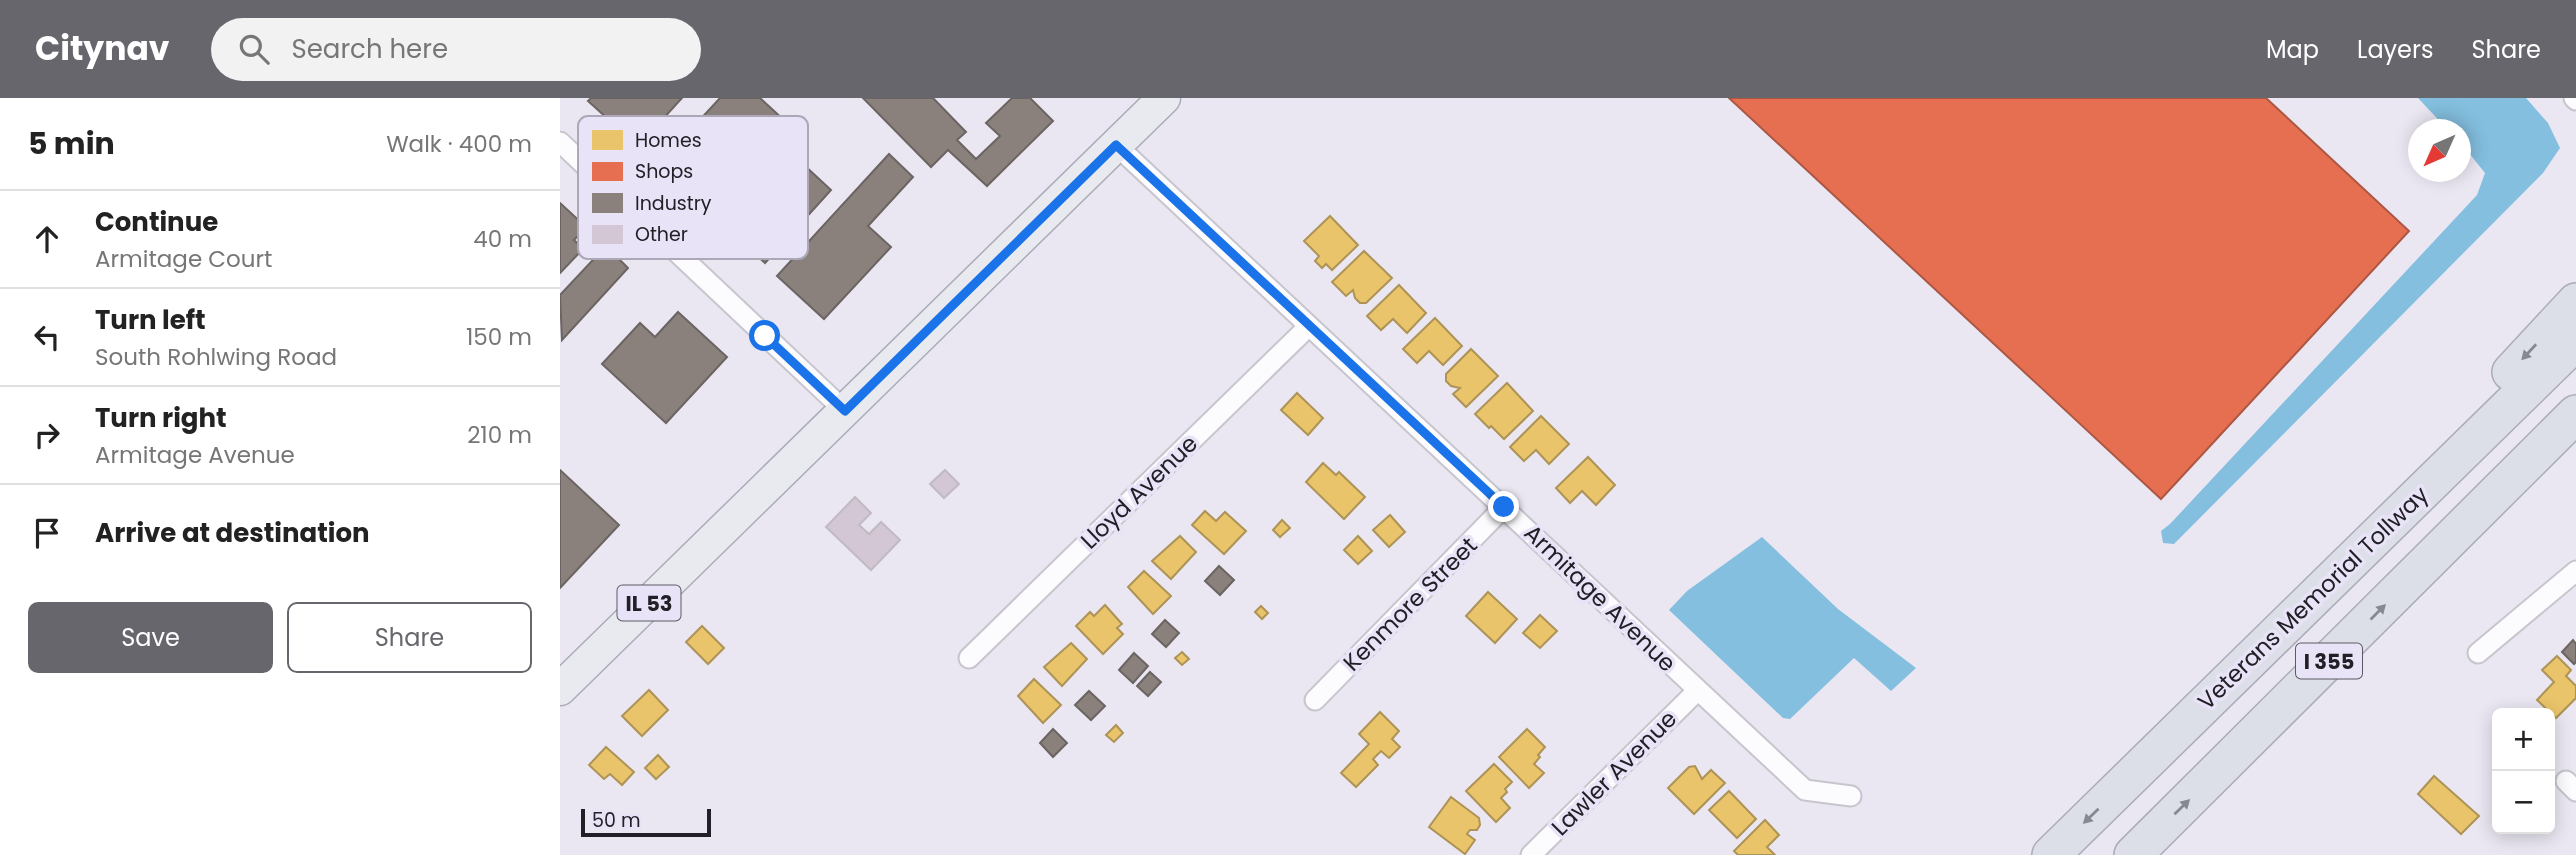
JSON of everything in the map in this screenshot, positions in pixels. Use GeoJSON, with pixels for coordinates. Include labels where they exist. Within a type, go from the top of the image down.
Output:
{"type":"FeatureCollection","features":[{"type":"Feature","properties":{"kind":"highway"},"geometry":{"type":"LineString","coordinates":[[2262,648],[2434,454],[2576,302]]}},
{"type":"Feature","properties":{"kind":"highway","name":"Veterans Memorial Tollway"},"geometry":{"type":"LineString","coordinates":[[2051,855],[2576,341]]}},
{"type":"Feature","properties":{"kind":"highway","name":"I 355"},"geometry":{"type":"LineString","coordinates":[[2133,855],[2576,414]]}},
{"type":"Feature","properties":{"kind":"highway"},"geometry":{"type":"LineString","coordinates":[[2524,465],[2576,423]]}},
{"type":"Feature","properties":{"kind":"main road","name":"IL 53"},"geometry":{"type":"LineString","coordinates":[[560,689],[1164,98]]}},
{"type":"Feature","properties":{"kind":"street"},"geometry":{"type":"LineString","coordinates":[[560,142],[578,159]]}},
{"type":"Feature","properties":{"kind":"street","name":"Armitage Avenue"},"geometry":{"type":"LineString","coordinates":[[1116,145],[1805,790],[1850,796]]}},
{"type":"Feature","properties":{"kind":"street"},"geometry":{"type":"LineString","coordinates":[[684,259],[845,411]]}},
{"type":"Feature","properties":{"kind":"street","name":"Lloyd Avenue"},"geometry":{"type":"LineString","coordinates":[[969,658],[1309,326]]}},
{"type":"Feature","properties":{"kind":"street","name":"Kenmore Street"},"geometry":{"type":"LineString","coordinates":[[1315,700],[1504,507]]}},
{"type":"Feature","properties":{"kind":"street"},"geometry":{"type":"LineString","coordinates":[[2478,653],[2576,571]]}},
{"type":"Feature","properties":{"kind":"street","name":"Lawler Avenue"},"geometry":{"type":"LineString","coordinates":[[1531,855],[1697,691]]}},
{"type":"Feature","properties":{"kind":"water"},"geometry":{"type":"Polygon","coordinates":[[[2418,98],[2526,98],[2548,123],[2560,148],[2543,173],[2174,544],[2163,543],[2161,531],[2477,195],[2485,173],[2471,156],[2471,119],[2438,119],[2418,98]]]}},
{"type":"Feature","properties":{"kind":"water"},"geometry":{"type":"Polygon","coordinates":[[[1762,537],[1838,609],[1916,668],[1891,691],[1854,658],[1790,719],[1783,718],[1669,610],[1687,591],[1762,537]]]}},
{"type":"Feature","properties":{"kind":"building: Homes"},"geometry":{"type":"Polygon","coordinates":[[[1330,216],[1358,245],[1332,270],[1326,264],[1322,268],[1315,261],[1319,256],[1304,241],[1330,216]]]}},
{"type":"Feature","properties":{"kind":"building: Homes"},"geometry":{"type":"Polygon","coordinates":[[[1364,251],[1392,278],[1366,303],[1360,303],[1353,290],[1346,296],[1332,282],[1364,251]]]}},
{"type":"Feature","properties":{"kind":"building: Homes"},"geometry":{"type":"Polygon","coordinates":[[[1399,285],[1426,313],[1407,333],[1393,319],[1381,330],[1367,316],[1399,285]]]}},
{"type":"Feature","properties":{"kind":"building: Homes"},"geometry":{"type":"Polygon","coordinates":[[[1435,318],[1462,346],[1443,365],[1429,351],[1417,363],[1403,349],[1435,318]]]}},
{"type":"Feature","properties":{"kind":"building: Homes"},"geometry":{"type":"Polygon","coordinates":[[[1471,349],[1498,376],[1466,407],[1453,394],[1460,388],[1451,386],[1446,381],[1446,374],[1471,349]]]}},
{"type":"Feature","properties":{"kind":"building: Homes"},"geometry":{"type":"Polygon","coordinates":[[[1507,383],[1533,411],[1504,439],[1475,414],[1507,383]]]}},
{"type":"Feature","properties":{"kind":"building: Homes"},"geometry":{"type":"Polygon","coordinates":[[[1297,393],[1323,418],[1308,435],[1281,410],[1297,393]]]}},
{"type":"Feature","properties":{"kind":"building: Homes"},"geometry":{"type":"Polygon","coordinates":[[[1541,416],[1569,444],[1549,464],[1536,450],[1524,461],[1510,447],[1541,416]]]}},
{"type":"Feature","properties":{"kind":"building: Homes"},"geometry":{"type":"Polygon","coordinates":[[[1588,457],[1615,485],[1596,505],[1582,491],[1570,503],[1556,488],[1588,457]]]}},
{"type":"Feature","properties":{"kind":"building: Homes"},"geometry":{"type":"Polygon","coordinates":[[[1323,463],[1336,475],[1339,472],[1365,497],[1344,519],[1306,482],[1323,463]]]}},
{"type":"Feature","properties":{"kind":"building: Homes"},"geometry":{"type":"Polygon","coordinates":[[[1205,511],[1216,521],[1225,512],[1246,531],[1224,554],[1192,525],[1205,511]]]}},
{"type":"Feature","properties":{"kind":"building: Homes"},"geometry":{"type":"Polygon","coordinates":[[[1390,515],[1405,532],[1389,547],[1373,530],[1390,515]]]}},
{"type":"Feature","properties":{"kind":"building: Homes"},"geometry":{"type":"Polygon","coordinates":[[[1282,520],[1290,528],[1280,537],[1273,530],[1282,520]]]}},
{"type":"Feature","properties":{"kind":"building: Homes"},"geometry":{"type":"Polygon","coordinates":[[[1180,536],[1196,552],[1171,579],[1152,561],[1180,536]]]}},
{"type":"Feature","properties":{"kind":"building: Homes"},"geometry":{"type":"Polygon","coordinates":[[[1358,536],[1372,551],[1358,564],[1344,550],[1358,536]]]}},
{"type":"Feature","properties":{"kind":"building: Homes"},"geometry":{"type":"Polygon","coordinates":[[[1144,571],[1171,596],[1153,614],[1128,587],[1144,571]]]}},
{"type":"Feature","properties":{"kind":"building: Homes"},"geometry":{"type":"Polygon","coordinates":[[[1488,592],[1517,619],[1495,643],[1466,616],[1488,592]]]}},
{"type":"Feature","properties":{"kind":"building: Homes"},"geometry":{"type":"Polygon","coordinates":[[[1105,605],[1122,624],[1117,628],[1123,634],[1103,654],[1076,626],[1090,612],[1094,616],[1105,605]]]}},
{"type":"Feature","properties":{"kind":"building: Homes"},"geometry":{"type":"Polygon","coordinates":[[[1261,606],[1268,613],[1262,619],[1255,612],[1261,606]]]}},
{"type":"Feature","properties":{"kind":"building: Homes"},"geometry":{"type":"Polygon","coordinates":[[[1540,615],[1557,631],[1540,648],[1523,633],[1540,615]]]}},
{"type":"Feature","properties":{"kind":"building: Homes"},"geometry":{"type":"Polygon","coordinates":[[[702,626],[724,648],[708,664],[686,642],[702,626]]]}},
{"type":"Feature","properties":{"kind":"building: Homes"},"geometry":{"type":"Polygon","coordinates":[[[1071,643],[1087,659],[1062,686],[1044,667],[1071,643]]]}},
{"type":"Feature","properties":{"kind":"building: Homes"},"geometry":{"type":"Polygon","coordinates":[[[1182,652],[1189,659],[1182,665],[1175,658],[1182,652]]]}},
{"type":"Feature","properties":{"kind":"building: Homes"},"geometry":{"type":"Polygon","coordinates":[[[2557,656],[2571,670],[2566,676],[2576,686],[2576,698],[2556,718],[2555,708],[2545,708],[2537,700],[2554,682],[2542,670],[2557,656]]]}},
{"type":"Feature","properties":{"kind":"building: Homes"},"geometry":{"type":"Polygon","coordinates":[[[1034,679],[1061,705],[1043,723],[1018,696],[1034,679]]]}},
{"type":"Feature","properties":{"kind":"building: Homes"},"geometry":{"type":"Polygon","coordinates":[[[649,690],[668,710],[642,736],[622,716],[649,690]]]}},
{"type":"Feature","properties":{"kind":"building: Homes"},"geometry":{"type":"Polygon","coordinates":[[[1380,712],[1399,731],[1392,739],[1400,747],[1389,758],[1381,751],[1373,759],[1378,765],[1356,787],[1341,773],[1369,744],[1359,734],[1380,712]]]}},
{"type":"Feature","properties":{"kind":"building: Homes"},"geometry":{"type":"Polygon","coordinates":[[[1116,725],[1123,733],[1114,742],[1106,735],[1116,725]]]}},
{"type":"Feature","properties":{"kind":"building: Homes"},"geometry":{"type":"Polygon","coordinates":[[[1527,729],[1545,747],[1534,764],[1544,773],[1529,788],[1499,757],[1527,729]]]}},
{"type":"Feature","properties":{"kind":"building: Homes"},"geometry":{"type":"Polygon","coordinates":[[[606,747],[634,772],[622,785],[610,774],[604,779],[589,765],[606,747]]]}},
{"type":"Feature","properties":{"kind":"building: Homes"},"geometry":{"type":"Polygon","coordinates":[[[658,755],[669,767],[656,779],[645,768],[658,755]]]}},
{"type":"Feature","properties":{"kind":"building: Homes"},"geometry":{"type":"Polygon","coordinates":[[[1494,764],[1512,782],[1501,798],[1510,808],[1496,822],[1466,791],[1494,764]]]}},
{"type":"Feature","properties":{"kind":"building: Homes"},"geometry":{"type":"Polygon","coordinates":[[[1695,766],[1702,779],[1711,770],[1725,783],[1694,814],[1668,788],[1689,767],[1695,766]]]}},
{"type":"Feature","properties":{"kind":"building: Homes"},"geometry":{"type":"Polygon","coordinates":[[[2434,776],[2479,816],[2461,834],[2418,794],[2434,776]]]}},
{"type":"Feature","properties":{"kind":"building: Homes"},"geometry":{"type":"Polygon","coordinates":[[[1729,791],[1756,819],[1737,838],[1709,810],[1729,791]]]}},
{"type":"Feature","properties":{"kind":"building: Homes"},"geometry":{"type":"Polygon","coordinates":[[[1451,797],[1479,818],[1480,825],[1477,830],[1470,830],[1467,834],[1475,840],[1465,854],[1429,827],[1451,797]]]}},
{"type":"Feature","properties":{"kind":"building: Homes"},"geometry":{"type":"Polygon","coordinates":[[[1765,820],[1779,835],[1767,847],[1775,855],[1738,855],[1734,851],[1765,820]]]}},
{"type":"Feature","properties":{"kind":"building: Shops"},"geometry":{"type":"Polygon","coordinates":[[[1729,98],[2266,98],[2409,231],[2161,499],[1729,98]]]}},
{"type":"Feature","properties":{"kind":"building: Industry"},"geometry":{"type":"Polygon","coordinates":[[[591,98],[682,98],[666,116],[605,116],[588,101],[591,98]]]}},
{"type":"Feature","properties":{"kind":"building: Industry"},"geometry":{"type":"Polygon","coordinates":[[[720,98],[760,98],[780,116],[703,116],[720,98]]]}},
{"type":"Feature","properties":{"kind":"building: Industry"},"geometry":{"type":"Polygon","coordinates":[[[863,98],[933,98],[966,132],[957,140],[976,159],[1000,136],[986,123],[1012,98],[1030,98],[1053,121],[987,186],[948,150],[931,167],[863,98]]]}},
{"type":"Feature","properties":{"kind":"building: Industry"},"geometry":{"type":"Polygon","coordinates":[[[889,154],[913,177],[868,226],[891,247],[824,319],[777,276],[793,259],[808,259],[808,242],[889,154]]]}},
{"type":"Feature","properties":{"kind":"building: Industry"},"geometry":{"type":"Polygon","coordinates":[[[808,169],[831,190],[808,215],[808,169]]]}},
{"type":"Feature","properties":{"kind":"building: Industry"},"geometry":{"type":"Polygon","coordinates":[[[560,203],[578,220],[578,236],[574,240],[578,244],[578,254],[560,273],[560,203]]]}},
{"type":"Feature","properties":{"kind":"building: Industry"},"geometry":{"type":"Polygon","coordinates":[[[594,259],[619,259],[628,268],[562,340],[560,295],[594,259]]]}},
{"type":"Feature","properties":{"kind":"building: Industry"},"geometry":{"type":"Polygon","coordinates":[[[678,312],[727,357],[666,423],[602,364],[640,323],[655,337],[678,312]]]}},
{"type":"Feature","properties":{"kind":"building: Industry"},"geometry":{"type":"Polygon","coordinates":[[[560,470],[619,525],[560,588],[560,470]]]}},
{"type":"Feature","properties":{"kind":"building: Industry"},"geometry":{"type":"Polygon","coordinates":[[[1219,566],[1234,580],[1220,595],[1205,581],[1219,566]]]}},
{"type":"Feature","properties":{"kind":"building: Industry"},"geometry":{"type":"Polygon","coordinates":[[[1165,620],[1179,633],[1166,647],[1152,634],[1165,620]]]}},
{"type":"Feature","properties":{"kind":"building: Industry"},"geometry":{"type":"Polygon","coordinates":[[[2573,640],[2576,644],[2574,664],[2562,652],[2573,640]]]}},
{"type":"Feature","properties":{"kind":"building: Industry"},"geometry":{"type":"Polygon","coordinates":[[[1134,653],[1148,666],[1133,683],[1119,670],[1134,653]]]}},
{"type":"Feature","properties":{"kind":"building: Industry"},"geometry":{"type":"Polygon","coordinates":[[[1150,672],[1161,682],[1148,696],[1137,686],[1150,672]]]}},
{"type":"Feature","properties":{"kind":"building: Industry"},"geometry":{"type":"Polygon","coordinates":[[[1089,691],[1105,706],[1091,720],[1075,705],[1089,691]]]}},
{"type":"Feature","properties":{"kind":"building: Industry"},"geometry":{"type":"Polygon","coordinates":[[[1053,729],[1067,743],[1053,757],[1040,743],[1053,729]]]}},
{"type":"Feature","properties":{"kind":"building: Other"},"geometry":{"type":"Polygon","coordinates":[[[945,470],[959,484],[944,498],[930,484],[945,470]]]}},
{"type":"Feature","properties":{"kind":"building: Other"},"geometry":{"type":"Polygon","coordinates":[[[855,497],[871,513],[859,525],[869,534],[881,522],[900,540],[871,570],[826,527],[855,497]]]}},
{"type":"Feature","properties":{"kind":"route"},"geometry":{"type":"LineString","coordinates":[[765,336],[845,411],[1116,145],[1504,507]]}}]}
